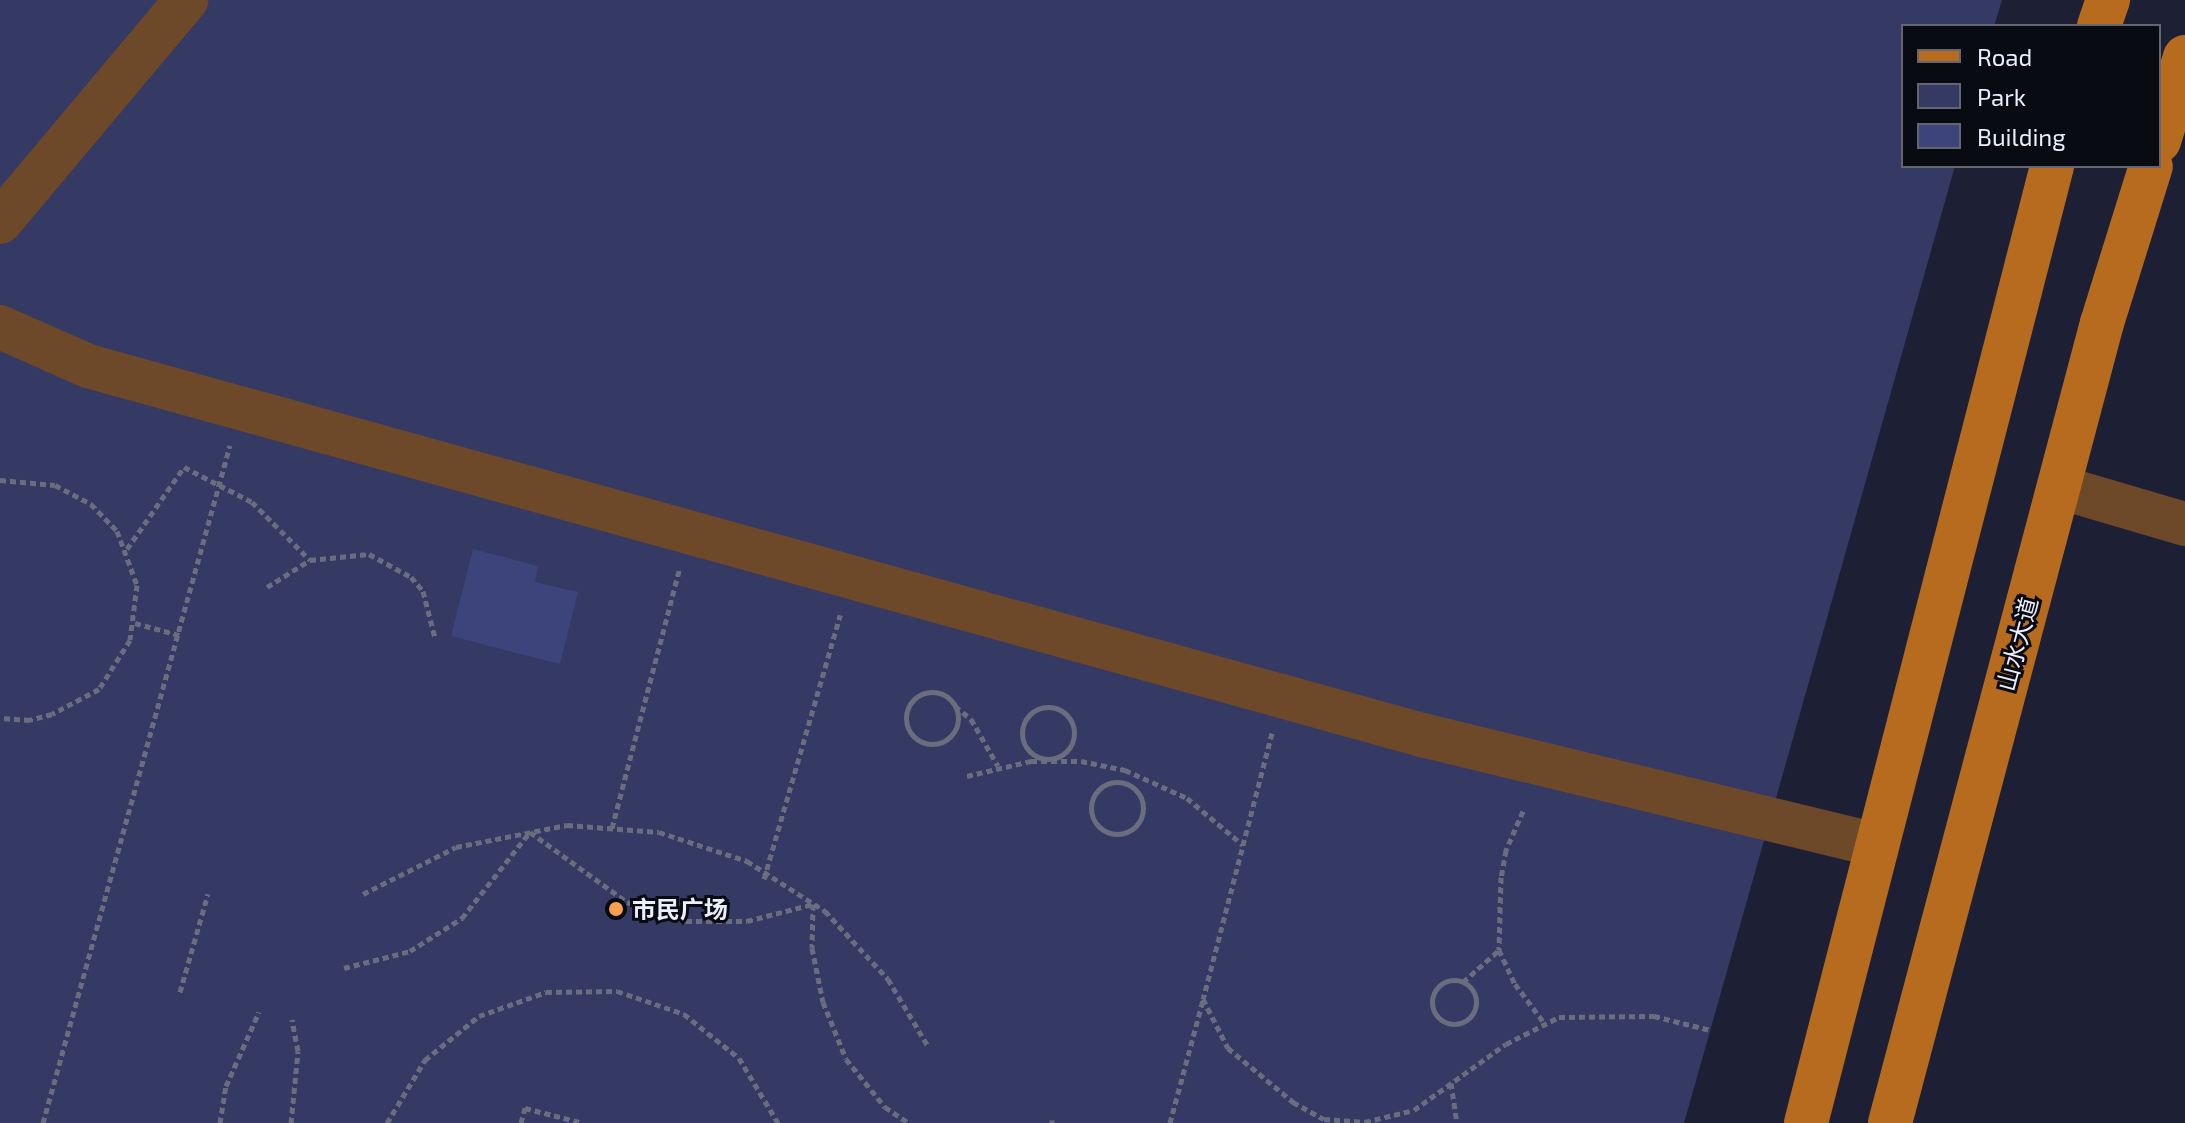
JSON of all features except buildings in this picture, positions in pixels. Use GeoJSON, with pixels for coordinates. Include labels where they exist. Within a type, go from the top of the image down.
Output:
{"type":"FeatureCollection","features":[{"type":"Feature","properties":{"kind":"main road"},"geometry":{"type":"LineString","coordinates":[[2093,24],[2094,0]]}},
{"type":"Feature","properties":{"kind":"main road"},"geometry":{"type":"LineString","coordinates":[[2100,24],[2108,0]]}},
{"type":"Feature","properties":{"kind":"main road"},"geometry":{"type":"LineString","coordinates":[[2161,135],[2183,65]]}},
{"type":"Feature","properties":{"kind":"main road"},"geometry":{"type":"LineString","coordinates":[[1806,1123],[2051,168]]}},
{"type":"Feature","properties":{"kind":"main road","name":"山水大道"},"geometry":{"type":"LineString","coordinates":[[1890,1123],[2059,487],[2150,168]]}},
{"type":"Feature","properties":{"kind":"street"},"geometry":{"type":"LineString","coordinates":[[0,189],[160,0]]}},
{"type":"Feature","properties":{"kind":"street"},"geometry":{"type":"LineString","coordinates":[[0,222],[186,0]]}},
{"type":"Feature","properties":{"kind":"street"},"geometry":{"type":"LineString","coordinates":[[0,327],[88,366],[852,575],[1435,739],[1877,845]]}},
{"type":"Feature","properties":{"kind":"street"},"geometry":{"type":"LineString","coordinates":[[2059,487],[2185,524]]}},
{"type":"Feature","properties":{"kind":"path"},"geometry":{"type":"LineString","coordinates":[[43,1123],[240,407]]}},
{"type":"Feature","properties":{"kind":"path"},"geometry":{"type":"LineString","coordinates":[[127,549],[184,467],[275,519],[310,560]]}},
{"type":"Feature","properties":{"kind":"path"},"geometry":{"type":"LineString","coordinates":[[0,480],[35,480],[74,493],[106,517],[127,549],[137,585],[135,623],[122,659],[85,699],[30,720],[0,718]]}},
{"type":"Feature","properties":{"kind":"path"},"geometry":{"type":"LineString","coordinates":[[612,828],[689,531]]}},
{"type":"Feature","properties":{"kind":"path"},"geometry":{"type":"LineString","coordinates":[[267,587],[310,560],[355,552],[394,566],[423,591],[435,638]]}},
{"type":"Feature","properties":{"kind":"path"},"geometry":{"type":"LineString","coordinates":[[765,876],[852,575]]}},
{"type":"Feature","properties":{"kind":"path"},"geometry":{"type":"LineString","coordinates":[[135,623],[179,635]]}},
{"type":"Feature","properties":{"kind":"path"},"geometry":{"type":"LineString","coordinates":[[954,704],[957,725],[947,739],[923,742],[910,731],[906,714],[921,694],[937,692],[954,704],[971,719],[998,766]]}},
{"type":"Feature","properties":{"kind":"path"},"geometry":{"type":"LineString","coordinates":[[1170,1123],[1282,696]]}},
{"type":"Feature","properties":{"kind":"path"},"geometry":{"type":"LineString","coordinates":[[1045,707],[1068,716],[1074,732],[1069,748],[1047,760],[1031,753],[1022,738],[1025,721],[1045,707]]}},
{"type":"Feature","properties":{"kind":"path"},"geometry":{"type":"LineString","coordinates":[[967,776],[998,766],[1047,760],[1125,770],[1187,798],[1243,845]]}},
{"type":"Feature","properties":{"kind":"path"},"geometry":{"type":"LineString","coordinates":[[1123,782],[1125,770]]}},
{"type":"Feature","properties":{"kind":"path"},"geometry":{"type":"LineString","coordinates":[[1123,782],[1137,791],[1142,815],[1125,833],[1108,832],[1095,821],[1092,804],[1106,784],[1123,782]]}},
{"type":"Feature","properties":{"kind":"path"},"geometry":{"type":"LineString","coordinates":[[1523,811],[1501,877],[1499,950],[1515,984],[1545,1024]]}},
{"type":"Feature","properties":{"kind":"path"},"geometry":{"type":"LineString","coordinates":[[363,894],[456,847],[567,825],[659,832],[747,861],[765,876],[813,904],[888,979],[928,1046]]}},
{"type":"Feature","properties":{"kind":"path"},"geometry":{"type":"LineString","coordinates":[[530,832],[627,902],[686,921],[747,921],[813,904]]}},
{"type":"Feature","properties":{"kind":"path"},"geometry":{"type":"LineString","coordinates":[[344,968],[410,951],[462,918],[530,832]]}},
{"type":"Feature","properties":{"kind":"path"},"geometry":{"type":"LineString","coordinates":[[180,992],[208,894]]}},
{"type":"Feature","properties":{"kind":"path"},"geometry":{"type":"LineString","coordinates":[[813,904],[812,948],[820,989],[846,1059],[885,1107],[907,1122]]}},
{"type":"Feature","properties":{"kind":"path"},"geometry":{"type":"LineString","coordinates":[[1463,982],[1474,992],[1476,1006],[1463,1023],[1448,1024],[1433,1009],[1434,994],[1443,983],[1463,982],[1499,950]]}},
{"type":"Feature","properties":{"kind":"path"},"geometry":{"type":"LineString","coordinates":[[387,1123],[425,1060],[479,1016],[546,992],[617,991],[684,1014],[739,1058],[778,1123]]}},
{"type":"Feature","properties":{"kind":"path"},"geometry":{"type":"LineString","coordinates":[[1203,999],[1228,1048],[1256,1076],[1323,1121],[1365,1122],[1414,1110],[1450,1082],[1559,1017],[1626,1015],[1710,1030]]}},
{"type":"Feature","properties":{"kind":"path"},"geometry":{"type":"LineString","coordinates":[[220,1123],[226,1086],[259,1012]]}},
{"type":"Feature","properties":{"kind":"path"},"geometry":{"type":"LineString","coordinates":[[291,1123],[298,1051],[292,1020]]}},
{"type":"Feature","properties":{"kind":"path"},"geometry":{"type":"LineString","coordinates":[[1450,1082],[1457,1123]]}},
{"type":"Feature","properties":{"kind":"path"},"geometry":{"type":"LineString","coordinates":[[521,1123],[525,1108],[583,1123]]}},
{"type":"Feature","properties":{"kind":"green space"},"geometry":{"type":"Polygon","coordinates":[[[0,0],[2002,0],[1995,24],[1901,24],[1901,168],[1954,168],[1684,1123],[0,1123],[0,0]]]}},
{"type":"Feature","properties":{"kind":"place","name":"市民广场"},"geometry":{"type":"Point","coordinates":[616,909]}}]}
